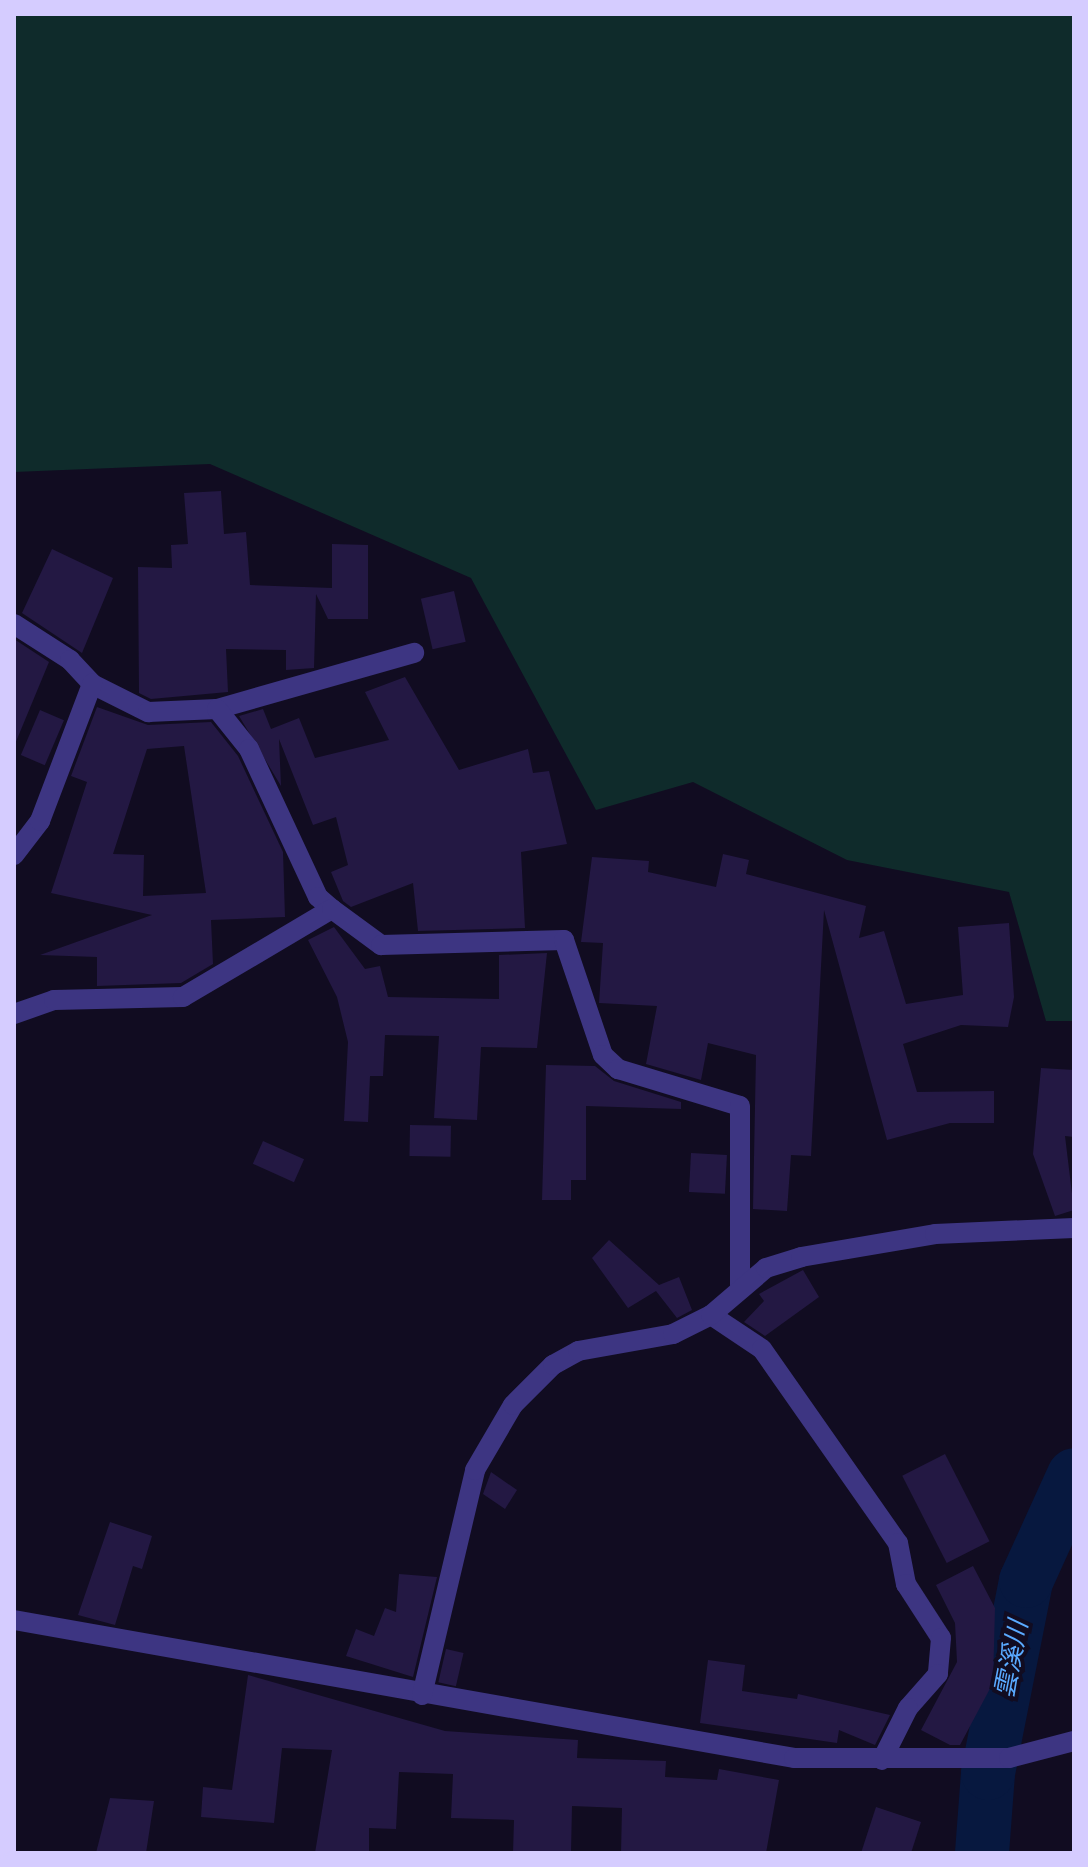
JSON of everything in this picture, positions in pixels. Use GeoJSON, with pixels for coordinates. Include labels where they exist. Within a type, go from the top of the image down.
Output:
{"type":"FeatureCollection","features":[{"type":"Feature","properties":{"kind":"street"},"geometry":{"type":"LineString","coordinates":[[14,624],[70,660],[92,684],[148,712],[217,709],[414,653]]}},
{"type":"Feature","properties":{"kind":"street"},"geometry":{"type":"LineString","coordinates":[[14,855],[40,821],[92,684]]}},
{"type":"Feature","properties":{"kind":"street"},"geometry":{"type":"LineString","coordinates":[[217,709],[249,749],[318,897],[332,909],[381,945],[564,940],[603,1055],[618,1069],[740,1106],[740,1288]]}},
{"type":"Feature","properties":{"kind":"street"},"geometry":{"type":"LineString","coordinates":[[14,1014],[54,1000],[183,997],[210,988],[332,909]]}},
{"type":"Feature","properties":{"kind":"street"},"geometry":{"type":"LineString","coordinates":[[422,1695],[461,1510],[513,1405],[578,1351],[673,1334],[711,1315],[766,1268],[839,1249],[935,1234],[1074,1228]]}},
{"type":"Feature","properties":{"kind":"street"},"geometry":{"type":"LineString","coordinates":[[711,1315],[762,1349],[898,1543],[906,1584],[941,1638],[938,1674],[908,1708],[882,1760]]}},
{"type":"Feature","properties":{"kind":"street"},"geometry":{"type":"LineString","coordinates":[[14,1620],[422,1695],[794,1758],[1009,1758],[1074,1741]]}},
{"type":"Feature","properties":{"kind":"green space"},"geometry":{"type":"Polygon","coordinates":[[[14,14],[1074,14],[1074,1021],[1046,1021],[1009,892],[847,860],[693,782],[596,810],[471,578],[210,464],[14,472],[14,14]]]}},
{"type":"Feature","properties":{"kind":"building"},"geometry":{"type":"Polygon","coordinates":[[[221,491],[224,534],[246,532],[250,585],[332,588],[332,544],[368,545],[368,619],[328,619],[316,594],[314,668],[286,670],[286,650],[226,649],[228,692],[151,699],[139,693],[138,567],[172,568],[171,545],[188,544],[184,493],[221,491]]]}},
{"type":"Feature","properties":{"kind":"building"},"geometry":{"type":"Polygon","coordinates":[[[52,549],[113,578],[82,653],[22,613],[52,549]]]}},
{"type":"Feature","properties":{"kind":"building"},"geometry":{"type":"Polygon","coordinates":[[[454,591],[466,642],[433,649],[421,599],[454,591]]]}},
{"type":"Feature","properties":{"kind":"building"},"geometry":{"type":"Polygon","coordinates":[[[14,639],[49,662],[15,744],[14,744],[14,639]]]}},
{"type":"Feature","properties":{"kind":"building"},"geometry":{"type":"Polygon","coordinates":[[[405,677],[459,770],[528,749],[533,773],[549,771],[567,844],[521,852],[525,928],[418,931],[413,883],[351,907],[343,901],[331,872],[348,865],[336,817],[313,825],[279,739],[281,786],[239,716],[263,709],[271,729],[299,718],[315,758],[389,740],[365,692],[405,677]]]}},
{"type":"Feature","properties":{"kind":"building"},"geometry":{"type":"Polygon","coordinates":[[[97,707],[148,725],[211,722],[238,756],[283,852],[285,917],[211,920],[213,964],[181,983],[97,986],[97,957],[40,955],[152,915],[51,893],[87,782],[71,776],[97,707]],[[184,746],[147,749],[113,854],[144,855],[143,896],[206,893],[184,746]]]}},
{"type":"Feature","properties":{"kind":"building"},"geometry":{"type":"Polygon","coordinates":[[[40,710],[64,720],[45,765],[21,755],[40,710]]]}},
{"type":"Feature","properties":{"kind":"building"},"geometry":{"type":"Polygon","coordinates":[[[723,854],[749,860],[746,874],[866,906],[859,938],[884,931],[906,1004],[963,995],[958,927],[1009,923],[1014,997],[1008,1027],[961,1025],[903,1044],[917,1092],[994,1091],[994,1123],[950,1123],[887,1140],[824,910],[811,1156],[791,1155],[787,1211],[753,1209],[756,1055],[708,1043],[701,1080],[646,1064],[657,1006],[599,1003],[603,943],[581,942],[592,857],[649,861],[648,872],[716,887],[723,854]]]}},
{"type":"Feature","properties":{"kind":"building"},"geometry":{"type":"Polygon","coordinates":[[[334,927],[365,969],[380,966],[388,997],[499,999],[499,955],[547,953],[537,1048],[481,1047],[477,1120],[434,1118],[439,1036],[385,1035],[383,1076],[370,1076],[368,1122],[344,1121],[348,1042],[337,997],[308,940],[334,927]]]}},
{"type":"Feature","properties":{"kind":"building"},"geometry":{"type":"Polygon","coordinates":[[[546,1065],[595,1066],[614,1081],[681,1102],[681,1109],[586,1106],[586,1180],[571,1180],[571,1200],[542,1200],[546,1065]]]}},
{"type":"Feature","properties":{"kind":"building"},"geometry":{"type":"Polygon","coordinates":[[[1041,1068],[1074,1070],[1074,1137],[1065,1136],[1074,1210],[1055,1216],[1033,1154],[1041,1068]]]}},
{"type":"Feature","properties":{"kind":"building"},"geometry":{"type":"Polygon","coordinates":[[[410,1125],[451,1126],[450,1157],[409,1156],[410,1125]]]}},
{"type":"Feature","properties":{"kind":"building"},"geometry":{"type":"Polygon","coordinates":[[[263,1141],[304,1159],[294,1182],[253,1164],[263,1141]]]}},
{"type":"Feature","properties":{"kind":"building"},"geometry":{"type":"Polygon","coordinates":[[[691,1153],[727,1155],[725,1194],[689,1192],[691,1153]]]}},
{"type":"Feature","properties":{"kind":"building"},"geometry":{"type":"Polygon","coordinates":[[[609,1240],[659,1285],[679,1277],[692,1310],[677,1318],[656,1291],[628,1308],[592,1258],[609,1240]]]}},
{"type":"Feature","properties":{"kind":"building"},"geometry":{"type":"Polygon","coordinates":[[[803,1270],[819,1297],[765,1336],[744,1322],[764,1301],[759,1294],[803,1270]]]}},
{"type":"Feature","properties":{"kind":"building"},"geometry":{"type":"Polygon","coordinates":[[[945,1454],[989,1541],[947,1563],[902,1476],[945,1454]]]}},
{"type":"Feature","properties":{"kind":"building"},"geometry":{"type":"Polygon","coordinates":[[[491,1472],[517,1490],[505,1509],[483,1494],[491,1472]]]}},
{"type":"Feature","properties":{"kind":"building"},"geometry":{"type":"Polygon","coordinates":[[[110,1522],[152,1536],[142,1569],[133,1566],[115,1625],[78,1615],[110,1522]]]}},
{"type":"Feature","properties":{"kind":"building"},"geometry":{"type":"Polygon","coordinates":[[[973,1566],[995,1608],[993,1683],[960,1745],[950,1745],[921,1730],[957,1662],[955,1623],[936,1585],[973,1566]]]}},
{"type":"Feature","properties":{"kind":"building"},"geometry":{"type":"Polygon","coordinates":[[[399,1574],[437,1577],[413,1677],[346,1656],[356,1629],[374,1636],[385,1608],[396,1612],[399,1574]]]}},
{"type":"Feature","properties":{"kind":"building"},"geometry":{"type":"Polygon","coordinates":[[[446,1649],[464,1653],[456,1686],[438,1682],[446,1649]]]}},
{"type":"Feature","properties":{"kind":"building"},"geometry":{"type":"Polygon","coordinates":[[[708,1660],[745,1665],[742,1691],[797,1699],[798,1694],[890,1715],[875,1745],[839,1730],[837,1743],[700,1723],[708,1660]]]}},
{"type":"Feature","properties":{"kind":"building"},"geometry":{"type":"Polygon","coordinates":[[[248,1675],[445,1731],[578,1740],[577,1758],[666,1761],[665,1777],[717,1780],[719,1769],[779,1780],[766,1853],[621,1853],[622,1808],[572,1806],[571,1853],[513,1853],[514,1820],[451,1818],[453,1774],[399,1772],[396,1829],[369,1828],[369,1853],[315,1853],[332,1750],[282,1748],[274,1823],[201,1817],[203,1787],[232,1790],[248,1675]]]}},
{"type":"Feature","properties":{"kind":"building"},"geometry":{"type":"Polygon","coordinates":[[[110,1798],[154,1801],[146,1853],[96,1853],[110,1798]]]}},
{"type":"Feature","properties":{"kind":"building"},"geometry":{"type":"Polygon","coordinates":[[[876,1807],[921,1822],[911,1853],[861,1853],[876,1807]]]}},
{"type":"Feature","properties":{"kind":"waterway","name":"雲溪川"},"geometry":{"type":"LineString","coordinates":[[982,1853],[988,1773],[1026,1581],[1074,1475]]}}]}
